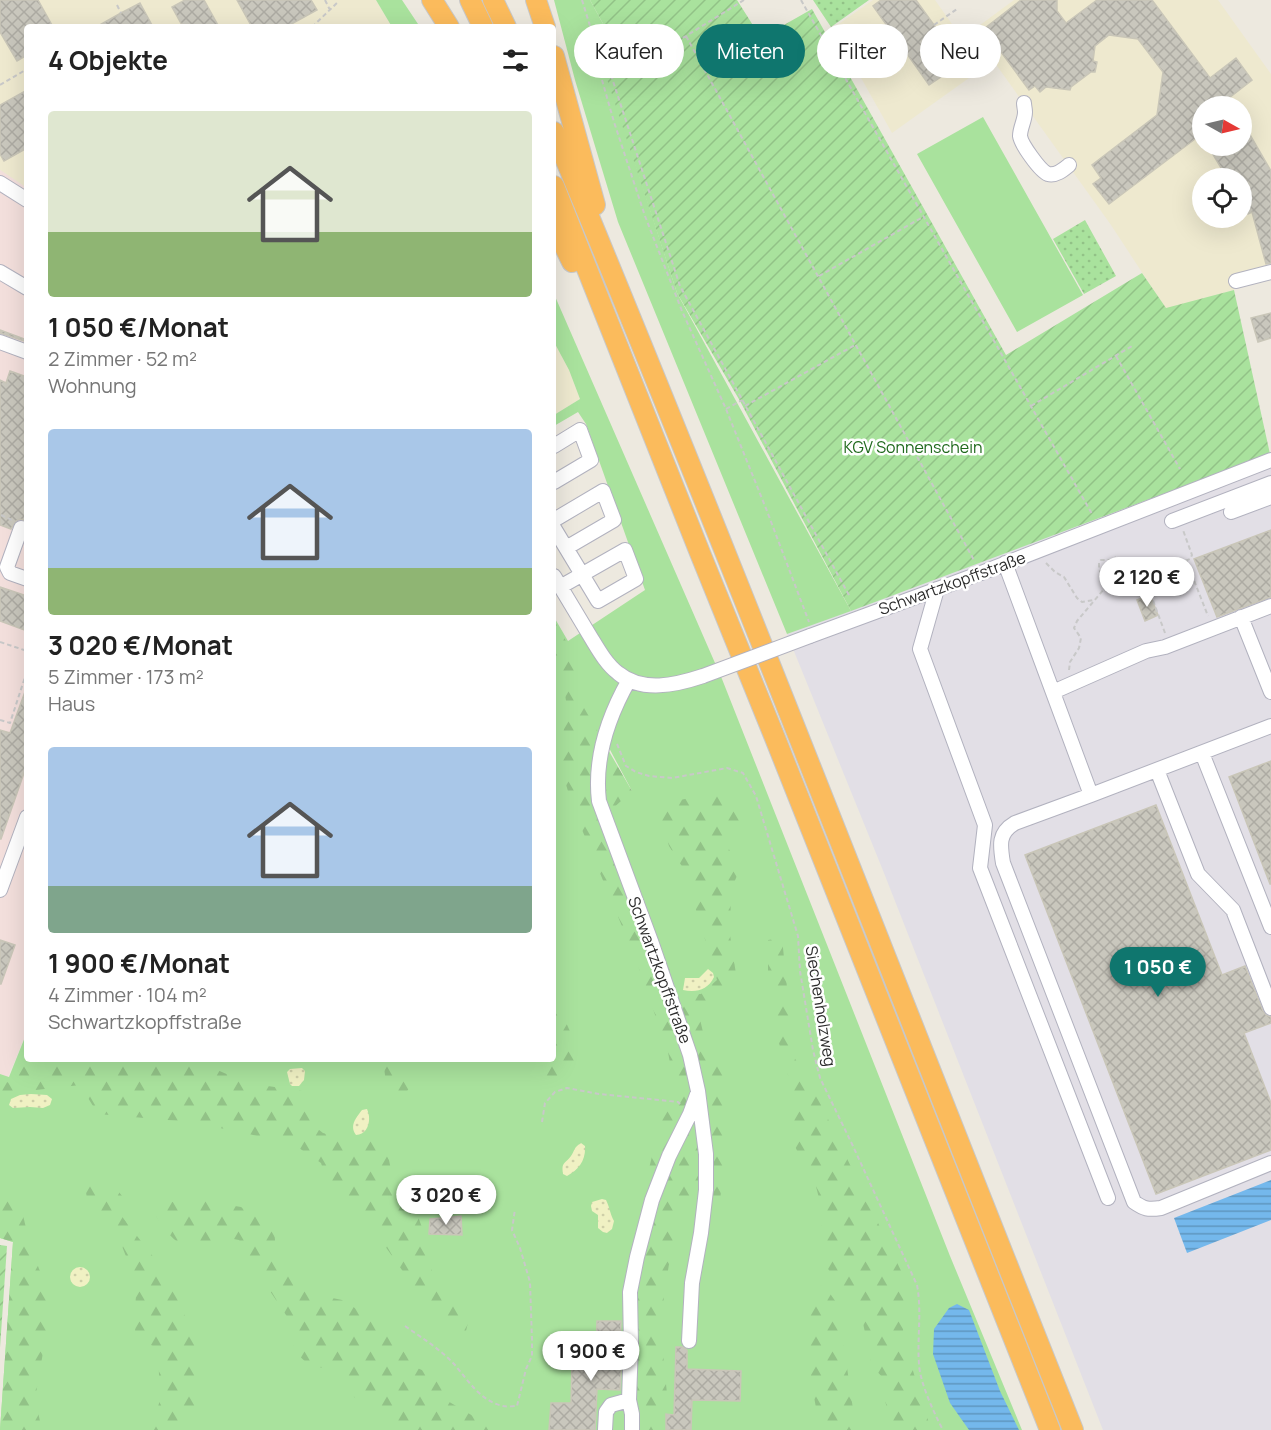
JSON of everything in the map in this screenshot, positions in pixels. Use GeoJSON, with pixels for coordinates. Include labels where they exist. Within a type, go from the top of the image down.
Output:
{"type":"FeatureCollection","features":[{"type":"Feature","properties":{"kind":"highway"},"geometry":{"type":"LineString","coordinates":[[432,0],[447,24]]}},
{"type":"Feature","properties":{"kind":"highway"},"geometry":{"type":"LineString","coordinates":[[470,0],[482,24]]}},
{"type":"Feature","properties":{"kind":"highway"},"geometry":{"type":"LineString","coordinates":[[493,0],[505,24]]}},
{"type":"Feature","properties":{"kind":"highway"},"geometry":{"type":"LineString","coordinates":[[536,0],[544,24]]}},
{"type":"Feature","properties":{"kind":"highway"},"geometry":{"type":"LineString","coordinates":[[556,63],[588,177],[609,266]]}},
{"type":"Feature","properties":{"kind":"highway"},"geometry":{"type":"LineString","coordinates":[[556,137],[1073,1430]]}},
{"type":"Feature","properties":{"kind":"highway"},"geometry":{"type":"LineString","coordinates":[[556,191],[1050,1430]]}},
{"type":"Feature","properties":{"kind":"highway"},"geometry":{"type":"LineString","coordinates":[[556,229],[573,264],[606,315]]}},
{"type":"Feature","properties":{"kind":"street"},"geometry":{"type":"LineString","coordinates":[[1024,103],[1025,112],[1020,135],[1022,142],[1041,170],[1047,174],[1054,174],[1069,165]]}},
{"type":"Feature","properties":{"kind":"street"},"geometry":{"type":"LineString","coordinates":[[0,183],[24,198]]}},
{"type":"Feature","properties":{"kind":"street"},"geometry":{"type":"LineString","coordinates":[[0,272],[24,286]]}},
{"type":"Feature","properties":{"kind":"street"},"geometry":{"type":"LineString","coordinates":[[1236,281],[1271,272]]}},
{"type":"Feature","properties":{"kind":"street"},"geometry":{"type":"LineString","coordinates":[[0,342],[24,351]]}},
{"type":"Feature","properties":{"kind":"street"},"geometry":{"type":"LineString","coordinates":[[556,445],[580,430],[591,460],[556,481]]}},
{"type":"Feature","properties":{"kind":"street","name":"Schwartzkopffstraße"},"geometry":{"type":"LineString","coordinates":[[689,1341],[692,1283],[706,1190],[706,1154],[698,1090],[690,1055],[599,801],[597,786],[598,767],[609,723],[629,680],[651,686],[663,686],[703,676],[1042,550],[1271,460]]}},
{"type":"Feature","properties":{"kind":"street"},"geometry":{"type":"LineString","coordinates":[[1172,521],[1271,483]]}},
{"type":"Feature","properties":{"kind":"street"},"geometry":{"type":"LineString","coordinates":[[556,519],[603,491],[614,520],[566,548]]}},
{"type":"Feature","properties":{"kind":"street"},"geometry":{"type":"LineString","coordinates":[[1231,512],[1271,497]]}},
{"type":"Feature","properties":{"kind":"street"},"geometry":{"type":"LineString","coordinates":[[24,529],[21,528],[7,567],[10,573],[24,578]]}},
{"type":"Feature","properties":{"kind":"street"},"geometry":{"type":"LineString","coordinates":[[556,531],[582,575],[557,582],[605,658],[618,674],[629,680]]}},
{"type":"Feature","properties":{"kind":"street"},"geometry":{"type":"LineString","coordinates":[[1005,564],[1091,795]]}},
{"type":"Feature","properties":{"kind":"street"},"geometry":{"type":"LineString","coordinates":[[937,589],[920,649],[985,825],[980,868],[1108,1198]]}},
{"type":"Feature","properties":{"kind":"street"},"geometry":{"type":"LineString","coordinates":[[1053,692],[1146,651],[1170,645],[1271,606]]}},
{"type":"Feature","properties":{"kind":"street"},"geometry":{"type":"LineString","coordinates":[[1241,617],[1271,692]]}},
{"type":"Feature","properties":{"kind":"street"},"geometry":{"type":"LineString","coordinates":[[1271,726],[1015,823],[1007,828],[1002,836],[1000,848],[1003,863],[1134,1202],[1149,1210],[1161,1208],[1271,1163]]}},
{"type":"Feature","properties":{"kind":"street"},"geometry":{"type":"LineString","coordinates":[[1202,753],[1271,927]]}},
{"type":"Feature","properties":{"kind":"street"},"geometry":{"type":"LineString","coordinates":[[1157,770],[1198,874],[1233,910],[1271,1008]]}},
{"type":"Feature","properties":{"kind":"street"},"geometry":{"type":"LineString","coordinates":[[0,890],[24,825]]}},
{"type":"Feature","properties":{"kind":"street"},"geometry":{"type":"LineString","coordinates":[[632,1430],[629,1400],[630,1292],[652,1200],[669,1156],[690,1114],[698,1090]]}},
{"type":"Feature","properties":{"kind":"street"},"geometry":{"type":"LineString","coordinates":[[605,1430],[606,1412],[611,1405],[629,1400]]}},
{"type":"Feature","properties":{"kind":"path"},"geometry":{"type":"LineString","coordinates":[[325,0],[330,10]]}},
{"type":"Feature","properties":{"kind":"path"},"geometry":{"type":"LineString","coordinates":[[582,0],[614,122],[645,216],[682,311],[726,409],[767,511],[812,635]]}},
{"type":"Feature","properties":{"kind":"path"},"geometry":{"type":"LineString","coordinates":[[744,0],[612,78],[680,286],[850,597]]}},
{"type":"Feature","properties":{"kind":"path"},"geometry":{"type":"LineString","coordinates":[[801,0],[1098,528]]}},
{"type":"Feature","properties":{"kind":"path"},"geometry":{"type":"LineString","coordinates":[[315,24],[339,1]]}},
{"type":"Feature","properties":{"kind":"path"},"geometry":{"type":"LineString","coordinates":[[117,5],[121,13]]}},
{"type":"Feature","properties":{"kind":"path"},"geometry":{"type":"LineString","coordinates":[[935,24],[957,9]]}},
{"type":"Feature","properties":{"kind":"path"},"geometry":{"type":"LineString","coordinates":[[686,36],[981,573]]}},
{"type":"Feature","properties":{"kind":"path"},"geometry":{"type":"LineString","coordinates":[[0,85],[24,71]]}},
{"type":"Feature","properties":{"kind":"path"},"geometry":{"type":"LineString","coordinates":[[818,277],[923,217]]}},
{"type":"Feature","properties":{"kind":"path"},"geometry":{"type":"LineString","coordinates":[[746,406],[855,345]]}},
{"type":"Feature","properties":{"kind":"path"},"geometry":{"type":"LineString","coordinates":[[1031,406],[1132,346]]}},
{"type":"Feature","properties":{"kind":"path"},"geometry":{"type":"LineString","coordinates":[[1116,356],[1180,469]]}},
{"type":"Feature","properties":{"kind":"path"},"geometry":{"type":"LineString","coordinates":[[726,409],[742,400]]}},
{"type":"Feature","properties":{"kind":"path"},"geometry":{"type":"LineString","coordinates":[[1170,645],[1144,576],[1190,559],[1192,555],[1183,530]]}},
{"type":"Feature","properties":{"kind":"path"},"geometry":{"type":"LineString","coordinates":[[1042,550],[1047,564],[1064,577],[1077,598],[1082,602],[1094,600]]}},
{"type":"Feature","properties":{"kind":"path"},"geometry":{"type":"LineString","coordinates":[[1080,680],[1068,674],[1070,662],[1079,648],[1081,638],[1074,628],[1106,585],[1099,569],[1099,562],[1116,557]]}},
{"type":"Feature","properties":{"kind":"path"},"geometry":{"type":"LineString","coordinates":[[1186,560],[1213,628]]}},
{"type":"Feature","properties":{"kind":"path"},"geometry":{"type":"LineString","coordinates":[[0,642],[24,650]]}},
{"type":"Feature","properties":{"kind":"path"},"geometry":{"type":"LineString","coordinates":[[0,720],[10,723],[24,680]]}},
{"type":"Feature","properties":{"kind":"path","name":"Siechenholzweg"},"geometry":{"type":"LineString","coordinates":[[609,723],[626,766],[636,772],[649,776],[672,778],[727,768],[743,772],[756,796],[798,936],[800,971],[820,1078],[917,1285],[920,1300],[919,1367],[927,1395],[943,1430]]}},
{"type":"Feature","properties":{"kind":"path"},"geometry":{"type":"LineString","coordinates":[[542,1122],[545,1103],[555,1092],[567,1088],[599,1094],[678,1102],[688,1109],[690,1114]]}},
{"type":"Feature","properties":{"kind":"path"},"geometry":{"type":"LineString","coordinates":[[405,1326],[453,1363],[486,1399],[503,1406],[517,1406],[526,1369],[532,1356],[532,1340],[530,1282],[512,1230],[515,1209]]}},
{"type":"Feature","properties":{"kind":"shaded area"},"geometry":{"type":"Polygon","coordinates":[[[0,0],[376,0],[390,24],[24,24],[24,186],[0,170],[0,0]]]}},
{"type":"Feature","properties":{"kind":"shaded area"},"geometry":{"type":"Polygon","coordinates":[[[873,0],[935,0],[952,24],[920,24],[920,78],[969,78],[892,133],[861,78],[908,78],[908,24],[839,24],[873,0]]]}},
{"type":"Feature","properties":{"kind":"shaded area"},"geometry":{"type":"Polygon","coordinates":[[[1014,0],[1218,0],[1271,74],[1271,272],[1236,281],[1234,290],[1166,309],[1111,225],[1001,71],[1001,24],[981,24],[1014,0]]]}},
{"type":"Feature","properties":{"kind":"shaded area"},"geometry":{"type":"Polygon","coordinates":[[[0,170],[24,186],[24,1039],[8,1077],[0,1074],[0,170]]]}},
{"type":"Feature","properties":{"kind":"shaded area"},"geometry":{"type":"Polygon","coordinates":[[[556,346],[569,370],[580,399],[556,414],[556,346]]]}},
{"type":"Feature","properties":{"kind":"shaded area"},"geometry":{"type":"Polygon","coordinates":[[[1271,453],[1271,1430],[1103,1430],[882,868],[787,634],[1271,453]]]}},
{"type":"Feature","properties":{"kind":"green space"},"geometry":{"type":"Polygon","coordinates":[[[376,0],[402,0],[418,24],[390,24],[376,0]]]}},
{"type":"Feature","properties":{"kind":"green space"},"geometry":{"type":"Polygon","coordinates":[[[554,0],[590,0],[603,24],[574,24],[574,76],[554,0]]]}},
{"type":"Feature","properties":{"kind":"green space","name":"KGV Sonnenschein"},"geometry":{"type":"Polygon","coordinates":[[[590,0],[737,0],[752,24],[696,24],[696,78],[805,78],[805,24],[786,24],[812,9],[820,24],[817,24],[817,78],[851,78],[1006,355],[1142,273],[1166,308],[1234,290],[1270,454],[851,611],[740,401],[677,293],[607,78],[684,78],[684,24],[603,24],[590,0]]]}},
{"type":"Feature","properties":{"kind":"green space"},"geometry":{"type":"Polygon","coordinates":[[[813,0],[869,0],[835,24],[829,24],[813,0]]]}},
{"type":"Feature","properties":{"kind":"green space"},"geometry":{"type":"Polygon","coordinates":[[[574,78],[608,78],[677,293],[851,611],[787,634],[618,222],[574,78]]]}},
{"type":"Feature","properties":{"kind":"green space"},"geometry":{"type":"Polygon","coordinates":[[[983,117],[1083,295],[1017,332],[917,154],[983,117]]]}},
{"type":"Feature","properties":{"kind":"green space"},"geometry":{"type":"Polygon","coordinates":[[[1085,220],[1116,276],[1084,294],[1053,239],[1085,220]]]}},
{"type":"Feature","properties":{"kind":"green space"},"geometry":{"type":"Polygon","coordinates":[[[556,299],[722,679],[950,1256],[1022,1430],[0,1430],[13,1242],[0,1238],[0,1074],[9,1077],[24,1040],[24,1062],[556,1062],[556,620],[568,641],[645,590],[586,424],[578,412],[556,425],[556,414],[580,399],[569,370],[556,346],[556,299]],[[600,731],[592,765],[632,791],[600,731]]]}},
{"type":"Feature","properties":{"kind":"green space"},"geometry":{"type":"Polygon","coordinates":[[[556,624],[576,659],[580,701],[632,791],[599,821],[625,884],[682,994],[701,994],[717,980],[683,868],[669,846],[657,804],[724,792],[747,826],[726,836],[728,848],[741,866],[731,890],[730,935],[736,974],[721,1002],[699,1015],[706,1045],[727,1059],[719,1216],[687,1196],[675,1227],[664,1295],[661,1333],[667,1394],[658,1408],[657,1430],[636,1430],[635,1338],[640,1265],[656,1199],[641,1200],[664,1109],[675,1091],[668,1052],[636,960],[573,808],[559,761],[567,707],[564,688],[556,671],[556,624]]]}},
{"type":"Feature","properties":{"kind":"green space"},"geometry":{"type":"Polygon","coordinates":[[[782,938],[794,1057],[815,1092],[904,1277],[903,1338],[931,1430],[894,1430],[885,1401],[884,1379],[872,1366],[859,1304],[855,1296],[836,1282],[824,1262],[819,1198],[813,1175],[803,1163],[791,1138],[790,1082],[773,1022],[780,1010],[768,975],[768,940],[782,938]]]}},
{"type":"Feature","properties":{"kind":"green space"},"geometry":{"type":"Polygon","coordinates":[[[556,1000],[573,1038],[576,1075],[543,1078],[536,1062],[556,1062],[556,1000]]]}},
{"type":"Feature","properties":{"kind":"green space"},"geometry":{"type":"Polygon","coordinates":[[[24,1052],[24,1062],[62,1062],[80,1069],[86,1062],[202,1062],[247,1083],[302,1091],[314,1126],[323,1133],[348,1140],[367,1134],[379,1139],[389,1160],[396,1195],[411,1198],[426,1238],[438,1291],[460,1297],[470,1314],[466,1331],[455,1332],[452,1321],[414,1287],[368,1222],[329,1188],[321,1163],[296,1146],[191,1122],[98,1114],[80,1085],[27,1091],[0,1097],[0,1080],[10,1083],[24,1052]]]}},
{"type":"Feature","properties":{"kind":"green space"},"geometry":{"type":"Polygon","coordinates":[[[383,1062],[410,1062],[411,1085],[404,1096],[387,1091],[383,1062]]]}},
{"type":"Feature","properties":{"kind":"green space"},"geometry":{"type":"Polygon","coordinates":[[[97,1181],[115,1187],[126,1201],[120,1214],[168,1276],[197,1345],[200,1410],[179,1415],[176,1430],[151,1430],[160,1400],[158,1349],[135,1336],[136,1282],[120,1241],[88,1205],[85,1186],[97,1181]]]}},
{"type":"Feature","properties":{"kind":"green space"},"geometry":{"type":"Polygon","coordinates":[[[17,1191],[39,1269],[53,1294],[35,1399],[42,1430],[0,1430],[13,1242],[0,1238],[0,1192],[17,1191]]]}},
{"type":"Feature","properties":{"kind":"green space"},"geometry":{"type":"Polygon","coordinates":[[[199,1200],[241,1207],[274,1229],[276,1251],[295,1280],[318,1295],[342,1300],[386,1327],[415,1367],[438,1377],[446,1400],[473,1416],[495,1419],[501,1430],[389,1430],[392,1424],[354,1397],[331,1369],[310,1366],[294,1351],[290,1321],[239,1240],[223,1237],[206,1249],[188,1246],[171,1236],[156,1216],[158,1203],[199,1200]]]}},
{"type":"Feature","properties":{"kind":"green space"},"geometry":{"type":"Polygon","coordinates":[[[0,1245],[7,1246],[0,1348],[0,1245]]]}},
{"type":"Feature","properties":{"kind":"green space"},"geometry":{"type":"Polygon","coordinates":[[[824,1285],[838,1305],[856,1430],[821,1430],[817,1413],[809,1360],[808,1307],[810,1289],[824,1285]]]}},
{"type":"Feature","properties":{"kind":"sand"},"geometry":{"type":"Polygon","coordinates":[[[708,969],[714,977],[705,988],[697,991],[683,990],[685,978],[699,978],[708,969]]]}},
{"type":"Feature","properties":{"kind":"sand"},"geometry":{"type":"Polygon","coordinates":[[[302,1068],[305,1071],[304,1080],[299,1086],[292,1086],[287,1072],[290,1069],[302,1068]]]}},
{"type":"Feature","properties":{"kind":"sand"},"geometry":{"type":"Polygon","coordinates":[[[31,1094],[47,1095],[52,1099],[50,1105],[43,1108],[13,1108],[9,1105],[11,1099],[31,1094]]]}},
{"type":"Feature","properties":{"kind":"sand"},"geometry":{"type":"Polygon","coordinates":[[[367,1109],[368,1126],[366,1130],[356,1135],[353,1128],[354,1122],[362,1110],[367,1109]]]}},
{"type":"Feature","properties":{"kind":"sand"},"geometry":{"type":"Polygon","coordinates":[[[581,1143],[585,1146],[583,1160],[575,1171],[567,1176],[563,1174],[563,1165],[581,1143]]]}},
{"type":"Feature","properties":{"kind":"sand"},"geometry":{"type":"Polygon","coordinates":[[[606,1200],[614,1221],[612,1229],[607,1233],[598,1228],[598,1215],[592,1211],[591,1206],[592,1202],[606,1200]]]}},
{"type":"Feature","properties":{"kind":"sand"},"geometry":{"type":"Polygon","coordinates":[[[80,1267],[87,1270],[90,1277],[87,1284],[80,1287],[73,1284],[70,1277],[73,1270],[80,1267]]]}},
{"type":"Feature","properties":{"kind":"water"},"geometry":{"type":"Polygon","coordinates":[[[1271,1180],[1271,1220],[1187,1253],[1174,1218],[1271,1180]]]}},
{"type":"Feature","properties":{"kind":"water"},"geometry":{"type":"Polygon","coordinates":[[[957,1304],[969,1310],[1000,1391],[1019,1430],[969,1430],[950,1403],[933,1354],[934,1329],[949,1308],[957,1304]]]}},
{"type":"Feature","properties":{"kind":"building"},"geometry":{"type":"Polygon","coordinates":[[[0,0],[38,0],[51,24],[24,24],[24,57],[17,61],[0,32],[0,0]]]}},
{"type":"Feature","properties":{"kind":"building"},"geometry":{"type":"Polygon","coordinates":[[[185,0],[204,0],[217,24],[181,24],[172,7],[185,0]]]}},
{"type":"Feature","properties":{"kind":"building"},"geometry":{"type":"Polygon","coordinates":[[[237,0],[311,0],[317,10],[291,24],[250,24],[237,0]]]}},
{"type":"Feature","properties":{"kind":"building"},"geometry":{"type":"Polygon","coordinates":[[[881,0],[916,0],[933,24],[920,24],[920,72],[908,55],[908,24],[886,24],[873,6],[881,0]]]}},
{"type":"Feature","properties":{"kind":"building"},"geometry":{"type":"Polygon","coordinates":[[[1021,0],[1057,0],[1057,11],[1066,23],[1097,0],[1152,0],[1210,78],[1236,58],[1252,80],[1232,96],[1192,96],[1192,141],[1109,204],[1093,184],[1101,178],[1092,165],[1157,115],[1163,72],[1138,39],[1109,35],[1095,46],[1093,61],[1097,62],[1095,72],[1091,72],[1070,90],[1046,87],[1040,92],[1035,86],[1029,90],[1001,52],[1001,24],[990,24],[1021,0]]]}},
{"type":"Feature","properties":{"kind":"building"},"geometry":{"type":"Polygon","coordinates":[[[140,3],[151,24],[101,24],[140,3]]]}},
{"type":"Feature","properties":{"kind":"building"},"geometry":{"type":"Polygon","coordinates":[[[924,78],[939,78],[929,85],[924,78]]]}},
{"type":"Feature","properties":{"kind":"building"},"geometry":{"type":"Polygon","coordinates":[[[24,92],[24,150],[4,161],[0,154],[0,105],[24,92]]]}},
{"type":"Feature","properties":{"kind":"building"},"geometry":{"type":"Polygon","coordinates":[[[1252,138],[1271,171],[1271,263],[1266,264],[1252,212],[1252,168],[1221,168],[1214,156],[1252,156],[1252,138]]]}},
{"type":"Feature","properties":{"kind":"building"},"geometry":{"type":"Polygon","coordinates":[[[1271,313],[1271,338],[1258,342],[1251,318],[1271,313]]]}},
{"type":"Feature","properties":{"kind":"building"},"geometry":{"type":"Polygon","coordinates":[[[0,330],[24,339],[24,341],[0,333],[0,330]]]}},
{"type":"Feature","properties":{"kind":"building"},"geometry":{"type":"Polygon","coordinates":[[[10,371],[24,376],[24,520],[16,521],[11,529],[0,525],[0,380],[6,383],[10,371]]]}},
{"type":"Feature","properties":{"kind":"building"},"geometry":{"type":"Polygon","coordinates":[[[1271,530],[1271,597],[1217,617],[1194,559],[1271,530]]]}},
{"type":"Feature","properties":{"kind":"building"},"geometry":{"type":"Polygon","coordinates":[[[0,587],[24,595],[24,630],[0,621],[0,587]]]}},
{"type":"Feature","properties":{"kind":"building"},"geometry":{"type":"Polygon","coordinates":[[[1150,595],[1158,615],[1145,621],[1137,600],[1150,595]]]}},
{"type":"Feature","properties":{"kind":"building"},"geometry":{"type":"Polygon","coordinates":[[[24,694],[24,773],[0,839],[0,730],[10,733],[24,694]]]}},
{"type":"Feature","properties":{"kind":"building"},"geometry":{"type":"Polygon","coordinates":[[[1271,761],[1271,884],[1270,884],[1229,777],[1271,761]]]}},
{"type":"Feature","properties":{"kind":"building"},"geometry":{"type":"Polygon","coordinates":[[[1156,805],[1222,975],[1245,966],[1263,1011],[1271,1017],[1271,1023],[1244,1033],[1271,1103],[1271,1150],[1156,1194],[1025,855],[1156,805]]]}},
{"type":"Feature","properties":{"kind":"building"},"geometry":{"type":"Polygon","coordinates":[[[0,940],[15,945],[1,984],[0,984],[0,940]]]}},
{"type":"Feature","properties":{"kind":"building"},"geometry":{"type":"Polygon","coordinates":[[[461,1216],[462,1235],[429,1234],[430,1219],[461,1216]]]}},
{"type":"Feature","properties":{"kind":"building"},"geometry":{"type":"Polygon","coordinates":[[[597,1321],[621,1321],[620,1390],[597,1389],[595,1430],[549,1430],[551,1403],[571,1403],[572,1362],[596,1362],[597,1321]]]}},
{"type":"Feature","properties":{"kind":"building"},"geometry":{"type":"Polygon","coordinates":[[[676,1347],[683,1347],[687,1350],[687,1369],[741,1371],[740,1401],[692,1400],[691,1430],[666,1430],[666,1414],[674,1415],[676,1347]]]}}]}
